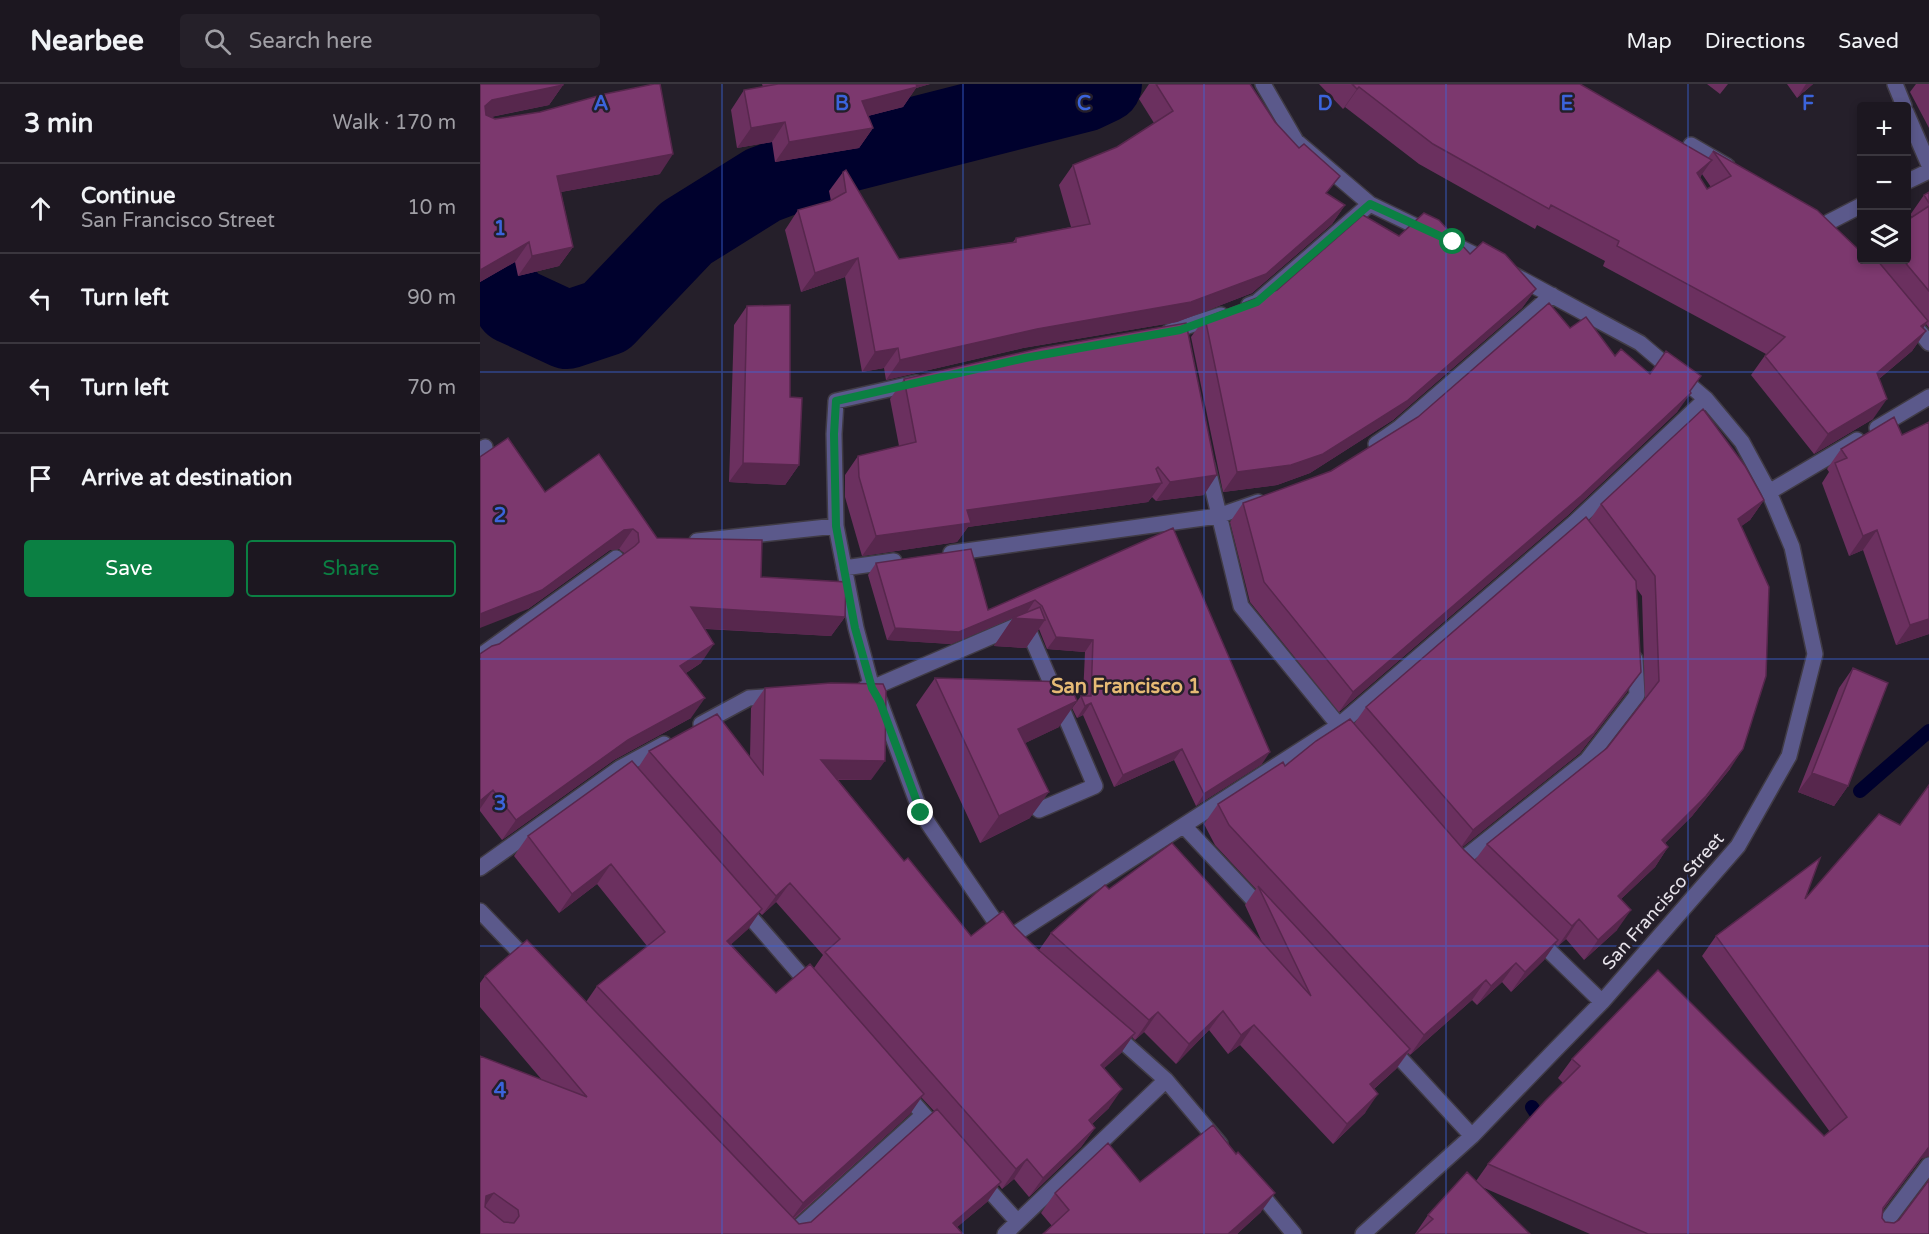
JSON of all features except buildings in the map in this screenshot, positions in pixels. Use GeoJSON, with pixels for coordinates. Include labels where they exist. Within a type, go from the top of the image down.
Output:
{"type":"FeatureCollection","features":[{"type":"Feature","properties":{"kind":"street","name":"San Francisco Street"},"geometry":{"type":"LineString","coordinates":[[1263,84],[1296,141],[1370,204],[1453,242],[1640,343],[1706,399],[1742,442],[1769,492],[1792,547],[1815,654],[1789,756],[1738,846],[1602,1002],[1472,1136],[1363,1234]]}},
{"type":"Feature","properties":{"kind":"street"},"geometry":{"type":"LineString","coordinates":[[1895,84],[1902,102]]}},
{"type":"Feature","properties":{"kind":"street"},"geometry":{"type":"LineString","coordinates":[[1911,124],[1929,165]]}},
{"type":"Feature","properties":{"kind":"street"},"geometry":{"type":"LineString","coordinates":[[1691,145],[1740,173]]}},
{"type":"Feature","properties":{"kind":"street"},"geometry":{"type":"LineString","coordinates":[[1911,180],[1929,171]]}},
{"type":"Feature","properties":{"kind":"street"},"geometry":{"type":"LineString","coordinates":[[1158,334],[1181,336],[1257,302],[1370,204]]}},
{"type":"Feature","properties":{"kind":"street"},"geometry":{"type":"LineString","coordinates":[[1828,223],[1857,208]]}},
{"type":"Feature","properties":{"kind":"street"},"geometry":{"type":"LineString","coordinates":[[1366,451],[1399,428],[1552,295]]}},
{"type":"Feature","properties":{"kind":"street"},"geometry":{"type":"LineString","coordinates":[[1900,308],[1929,343]]}},
{"type":"Feature","properties":{"kind":"street"},"geometry":{"type":"LineString","coordinates":[[936,378],[836,401],[834,434],[836,526],[855,628],[872,688],[880,702],[921,813],[1011,943],[1184,826],[1338,726],[1577,528],[1706,399]]}},
{"type":"Feature","properties":{"kind":"street"},"geometry":{"type":"LineString","coordinates":[[1769,492],[1929,397]]}},
{"type":"Feature","properties":{"kind":"street"},"geometry":{"type":"LineString","coordinates":[[1204,447],[1218,516],[1241,606],[1353,743]]}},
{"type":"Feature","properties":{"kind":"street"},"geometry":{"type":"LineString","coordinates":[[937,555],[1218,516],[1271,497]]}},
{"type":"Feature","properties":{"kind":"street"},"geometry":{"type":"LineString","coordinates":[[682,543],[836,526]]}},
{"type":"Feature","properties":{"kind":"street"},"geometry":{"type":"LineString","coordinates":[[480,656],[616,558]]}},
{"type":"Feature","properties":{"kind":"street"},"geometry":{"type":"LineString","coordinates":[[844,568],[914,558]]}},
{"type":"Feature","properties":{"kind":"street"},"geometry":{"type":"LineString","coordinates":[[850,690],[872,688],[1025,622],[1095,786],[1039,810]]}},
{"type":"Feature","properties":{"kind":"street"},"geometry":{"type":"LineString","coordinates":[[1459,863],[1587,759],[1637,695],[1635,640]]}},
{"type":"Feature","properties":{"kind":"street"},"geometry":{"type":"LineString","coordinates":[[480,868],[685,733],[748,698],[794,694]]}},
{"type":"Feature","properties":{"kind":"street"},"geometry":{"type":"LineString","coordinates":[[1184,826],[1272,920]]}},
{"type":"Feature","properties":{"kind":"street"},"geometry":{"type":"LineString","coordinates":[[729,892],[822,999]]}},
{"type":"Feature","properties":{"kind":"street"},"geometry":{"type":"LineString","coordinates":[[480,911],[544,979]]}},
{"type":"Feature","properties":{"kind":"street"},"geometry":{"type":"LineString","coordinates":[[1526,928],[1602,1002]]}},
{"type":"Feature","properties":{"kind":"street"},"geometry":{"type":"LineString","coordinates":[[1104,1025],[1166,1080],[1226,1152]]}},
{"type":"Feature","properties":{"kind":"street"},"geometry":{"type":"LineString","coordinates":[[1376,1032],[1472,1136]]}},
{"type":"Feature","properties":{"kind":"street"},"geometry":{"type":"LineString","coordinates":[[892,1079],[947,1141]]}},
{"type":"Feature","properties":{"kind":"street"},"geometry":{"type":"LineString","coordinates":[[1005,1234],[1166,1080]]}},
{"type":"Feature","properties":{"kind":"street"},"geometry":{"type":"LineString","coordinates":[[785,1231],[923,1115]]}},
{"type":"Feature","properties":{"kind":"street"},"geometry":{"type":"LineString","coordinates":[[1877,1234],[1929,1165]]}},
{"type":"Feature","properties":{"kind":"street"},"geometry":{"type":"LineString","coordinates":[[970,1168],[1017,1221]]}},
{"type":"Feature","properties":{"kind":"street"},"geometry":{"type":"LineString","coordinates":[[1249,1179],[1294,1234]]}},
{"type":"Feature","properties":{"kind":"waterway"},"geometry":{"type":"LineString","coordinates":[[480,261],[513,305],[567,330],[606,317],[686,233],[763,185],[848,153],[1084,93],[1103,84]]}},
{"type":"Feature","properties":{"kind":"waterway"},"geometry":{"type":"LineString","coordinates":[[1860,791],[1929,731]]}},
{"type":"Feature","properties":{"kind":"waterway"},"geometry":{"type":"LineString","coordinates":[[1532,1107],[1545,1127]]}},
{"type":"Feature","properties":{"kind":"district","name":"San Francisco 1"},"geometry":{"type":"Point","coordinates":[1126,686]}},
{"type":"Feature","properties":{"kind":"route"},"geometry":{"type":"LineString","coordinates":[[921,813],[880,702],[872,688],[855,628],[836,526],[834,434],[836,401],[1025,358],[1180,330],[1257,302],[1370,204],[1453,242]]}}]}
